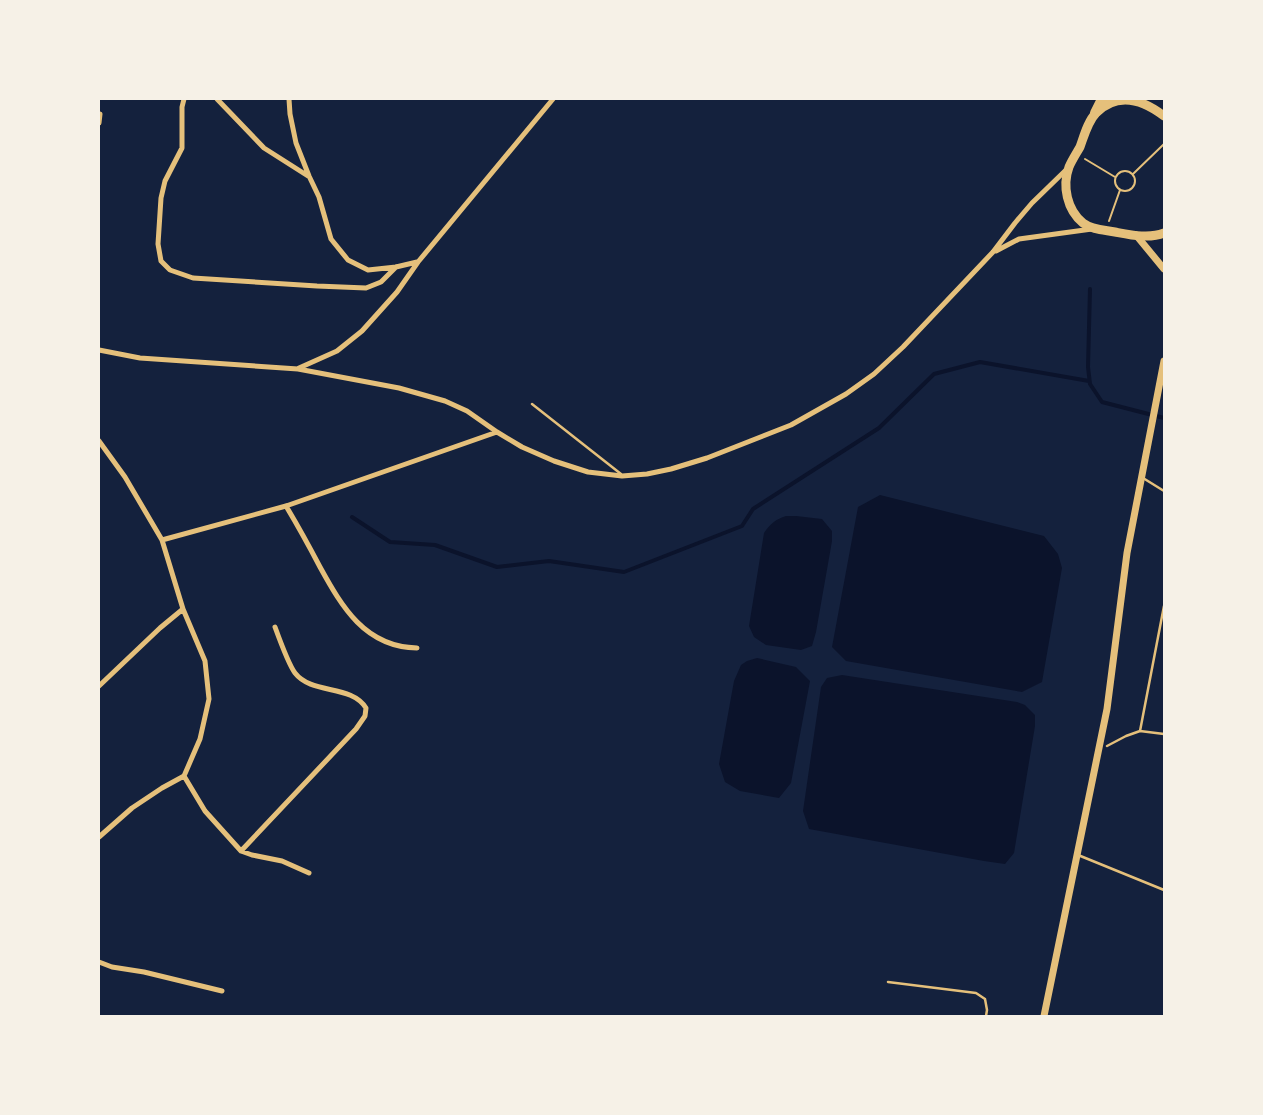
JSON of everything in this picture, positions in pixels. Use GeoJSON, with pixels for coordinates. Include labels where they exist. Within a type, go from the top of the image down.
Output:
{"type":"FeatureCollection","features":[{"type":"Feature","properties":{"kind":"highway"},"geometry":{"type":"LineString","coordinates":[[1095,113],[1102,99]]}},
{"type":"Feature","properties":{"kind":"main road"},"geometry":{"type":"LineString","coordinates":[[1164,109],[1154,108],[1131,99],[1124,99],[1112,102],[1095,113],[1069,168],[1066,188],[1069,203],[1076,216],[1083,223],[1094,229],[1150,236],[1164,233]]}},
{"type":"Feature","properties":{"kind":"main road"},"geometry":{"type":"LineString","coordinates":[[1154,108],[1164,116]]}},
{"type":"Feature","properties":{"kind":"street"},"geometry":{"type":"LineString","coordinates":[[184,99],[182,107],[182,148],[165,181],[161,198],[158,244],[161,261],[170,270],[193,278],[366,288],[381,282],[396,267]]}},
{"type":"Feature","properties":{"kind":"street"},"geometry":{"type":"LineString","coordinates":[[217,99],[264,148],[309,176]]}},
{"type":"Feature","properties":{"kind":"street"},"geometry":{"type":"LineString","coordinates":[[290,99],[290,114],[296,142],[309,176],[320,197],[331,239],[348,260],[368,270],[418,262]]}},
{"type":"Feature","properties":{"kind":"street"},"geometry":{"type":"LineString","coordinates":[[298,369],[337,351],[362,331],[397,292],[418,262],[553,99]]}},
{"type":"Feature","properties":{"kind":"street"},"geometry":{"type":"LineString","coordinates":[[99,123],[100,114]]}},
{"type":"Feature","properties":{"kind":"street"},"geometry":{"type":"LineString","coordinates":[[99,350],[140,358],[298,369],[400,388],[446,401],[467,411],[522,447],[554,461],[588,472],[622,476],[647,474],[707,458],[791,425],[819,411],[874,374],[903,347],[994,252],[1026,210],[1069,168]]}},
{"type":"Feature","properties":{"kind":"street"},"geometry":{"type":"LineString","coordinates":[[994,252],[1019,238],[1094,229]]}},
{"type":"Feature","properties":{"kind":"street"},"geometry":{"type":"LineString","coordinates":[[1136,235],[1164,269]]}},
{"type":"Feature","properties":{"kind":"street"},"geometry":{"type":"LineString","coordinates":[[1044,1016],[1107,709],[1127,553],[1164,361]]}},
{"type":"Feature","properties":{"kind":"street"},"geometry":{"type":"LineString","coordinates":[[162,540],[286,506],[497,432]]}},
{"type":"Feature","properties":{"kind":"street"},"geometry":{"type":"LineString","coordinates":[[99,441],[125,477],[162,540],[183,610],[205,661],[209,699],[200,739],[184,776],[132,808],[99,837]]}},
{"type":"Feature","properties":{"kind":"street"},"geometry":{"type":"LineString","coordinates":[[286,506],[333,591],[347,612],[362,628],[382,641],[403,648],[417,648]]}},
{"type":"Feature","properties":{"kind":"street"},"geometry":{"type":"LineString","coordinates":[[99,686],[160,628],[183,610]]}},
{"type":"Feature","properties":{"kind":"street"},"geometry":{"type":"LineString","coordinates":[[241,851],[356,729],[365,716],[366,708],[358,697],[307,683],[295,673],[274,627]]}},
{"type":"Feature","properties":{"kind":"street"},"geometry":{"type":"LineString","coordinates":[[184,776],[205,811],[241,851],[282,861],[308,872]]}},
{"type":"Feature","properties":{"kind":"street"},"geometry":{"type":"LineString","coordinates":[[99,962],[112,967],[144,972],[222,991]]}},
{"type":"Feature","properties":{"kind":"lane"},"geometry":{"type":"LineString","coordinates":[[532,404],[622,476]]}},
{"type":"Feature","properties":{"kind":"lane"},"geometry":{"type":"LineString","coordinates":[[1142,478],[1164,491]]}},
{"type":"Feature","properties":{"kind":"lane"},"geometry":{"type":"LineString","coordinates":[[1140,731],[1164,606]]}},
{"type":"Feature","properties":{"kind":"lane"},"geometry":{"type":"LineString","coordinates":[[1107,746],[1140,731],[1164,734]]}},
{"type":"Feature","properties":{"kind":"lane"},"geometry":{"type":"LineString","coordinates":[[1077,854],[1164,890]]}},
{"type":"Feature","properties":{"kind":"lane"},"geometry":{"type":"LineString","coordinates":[[888,982],[976,993],[984,999],[988,1010],[986,1016]]}},
{"type":"Feature","properties":{"kind":"path"},"geometry":{"type":"LineString","coordinates":[[1133,174],[1164,144]]}},
{"type":"Feature","properties":{"kind":"path"},"geometry":{"type":"LineString","coordinates":[[1076,154],[1115,178]]}},
{"type":"Feature","properties":{"kind":"path"},"geometry":{"type":"LineString","coordinates":[[1126,170],[1133,174],[1136,180],[1133,187],[1127,191],[1120,190],[1115,185],[1115,178],[1119,172],[1126,170]]}},
{"type":"Feature","properties":{"kind":"path"},"geometry":{"type":"LineString","coordinates":[[1106,231],[1120,190]]}},
{"type":"Feature","properties":{"kind":"water"},"geometry":{"type":"Polygon","coordinates":[[[880,495],[1044,536],[1058,554],[1062,568],[1042,682],[1022,692],[846,661],[832,647],[858,507],[880,495]]]}},
{"type":"Feature","properties":{"kind":"water"},"geometry":{"type":"Polygon","coordinates":[[[786,516],[822,519],[832,531],[832,541],[816,632],[812,646],[801,650],[766,645],[754,637],[749,626],[764,533],[774,522],[786,516]]]}},
{"type":"Feature","properties":{"kind":"water"},"geometry":{"type":"Polygon","coordinates":[[[757,658],[796,667],[810,681],[791,783],[779,798],[740,791],[725,782],[719,764],[734,681],[741,665],[757,658]]]}},
{"type":"Feature","properties":{"kind":"water"},"geometry":{"type":"Polygon","coordinates":[[[842,675],[1017,702],[1025,705],[1035,715],[1035,726],[1014,853],[1005,864],[809,829],[803,811],[821,687],[827,678],[842,675]]]}},
{"type":"Feature","properties":{"kind":"waterway"},"geometry":{"type":"LineString","coordinates":[[1090,289],[1088,367],[1090,384],[1102,402],[1164,418]]}},
{"type":"Feature","properties":{"kind":"waterway"},"geometry":{"type":"LineString","coordinates":[[352,517],[390,542],[435,545],[497,567],[549,561],[624,572],[742,526],[753,509],[879,428],[934,374],[980,362],[1089,381]]}}]}
